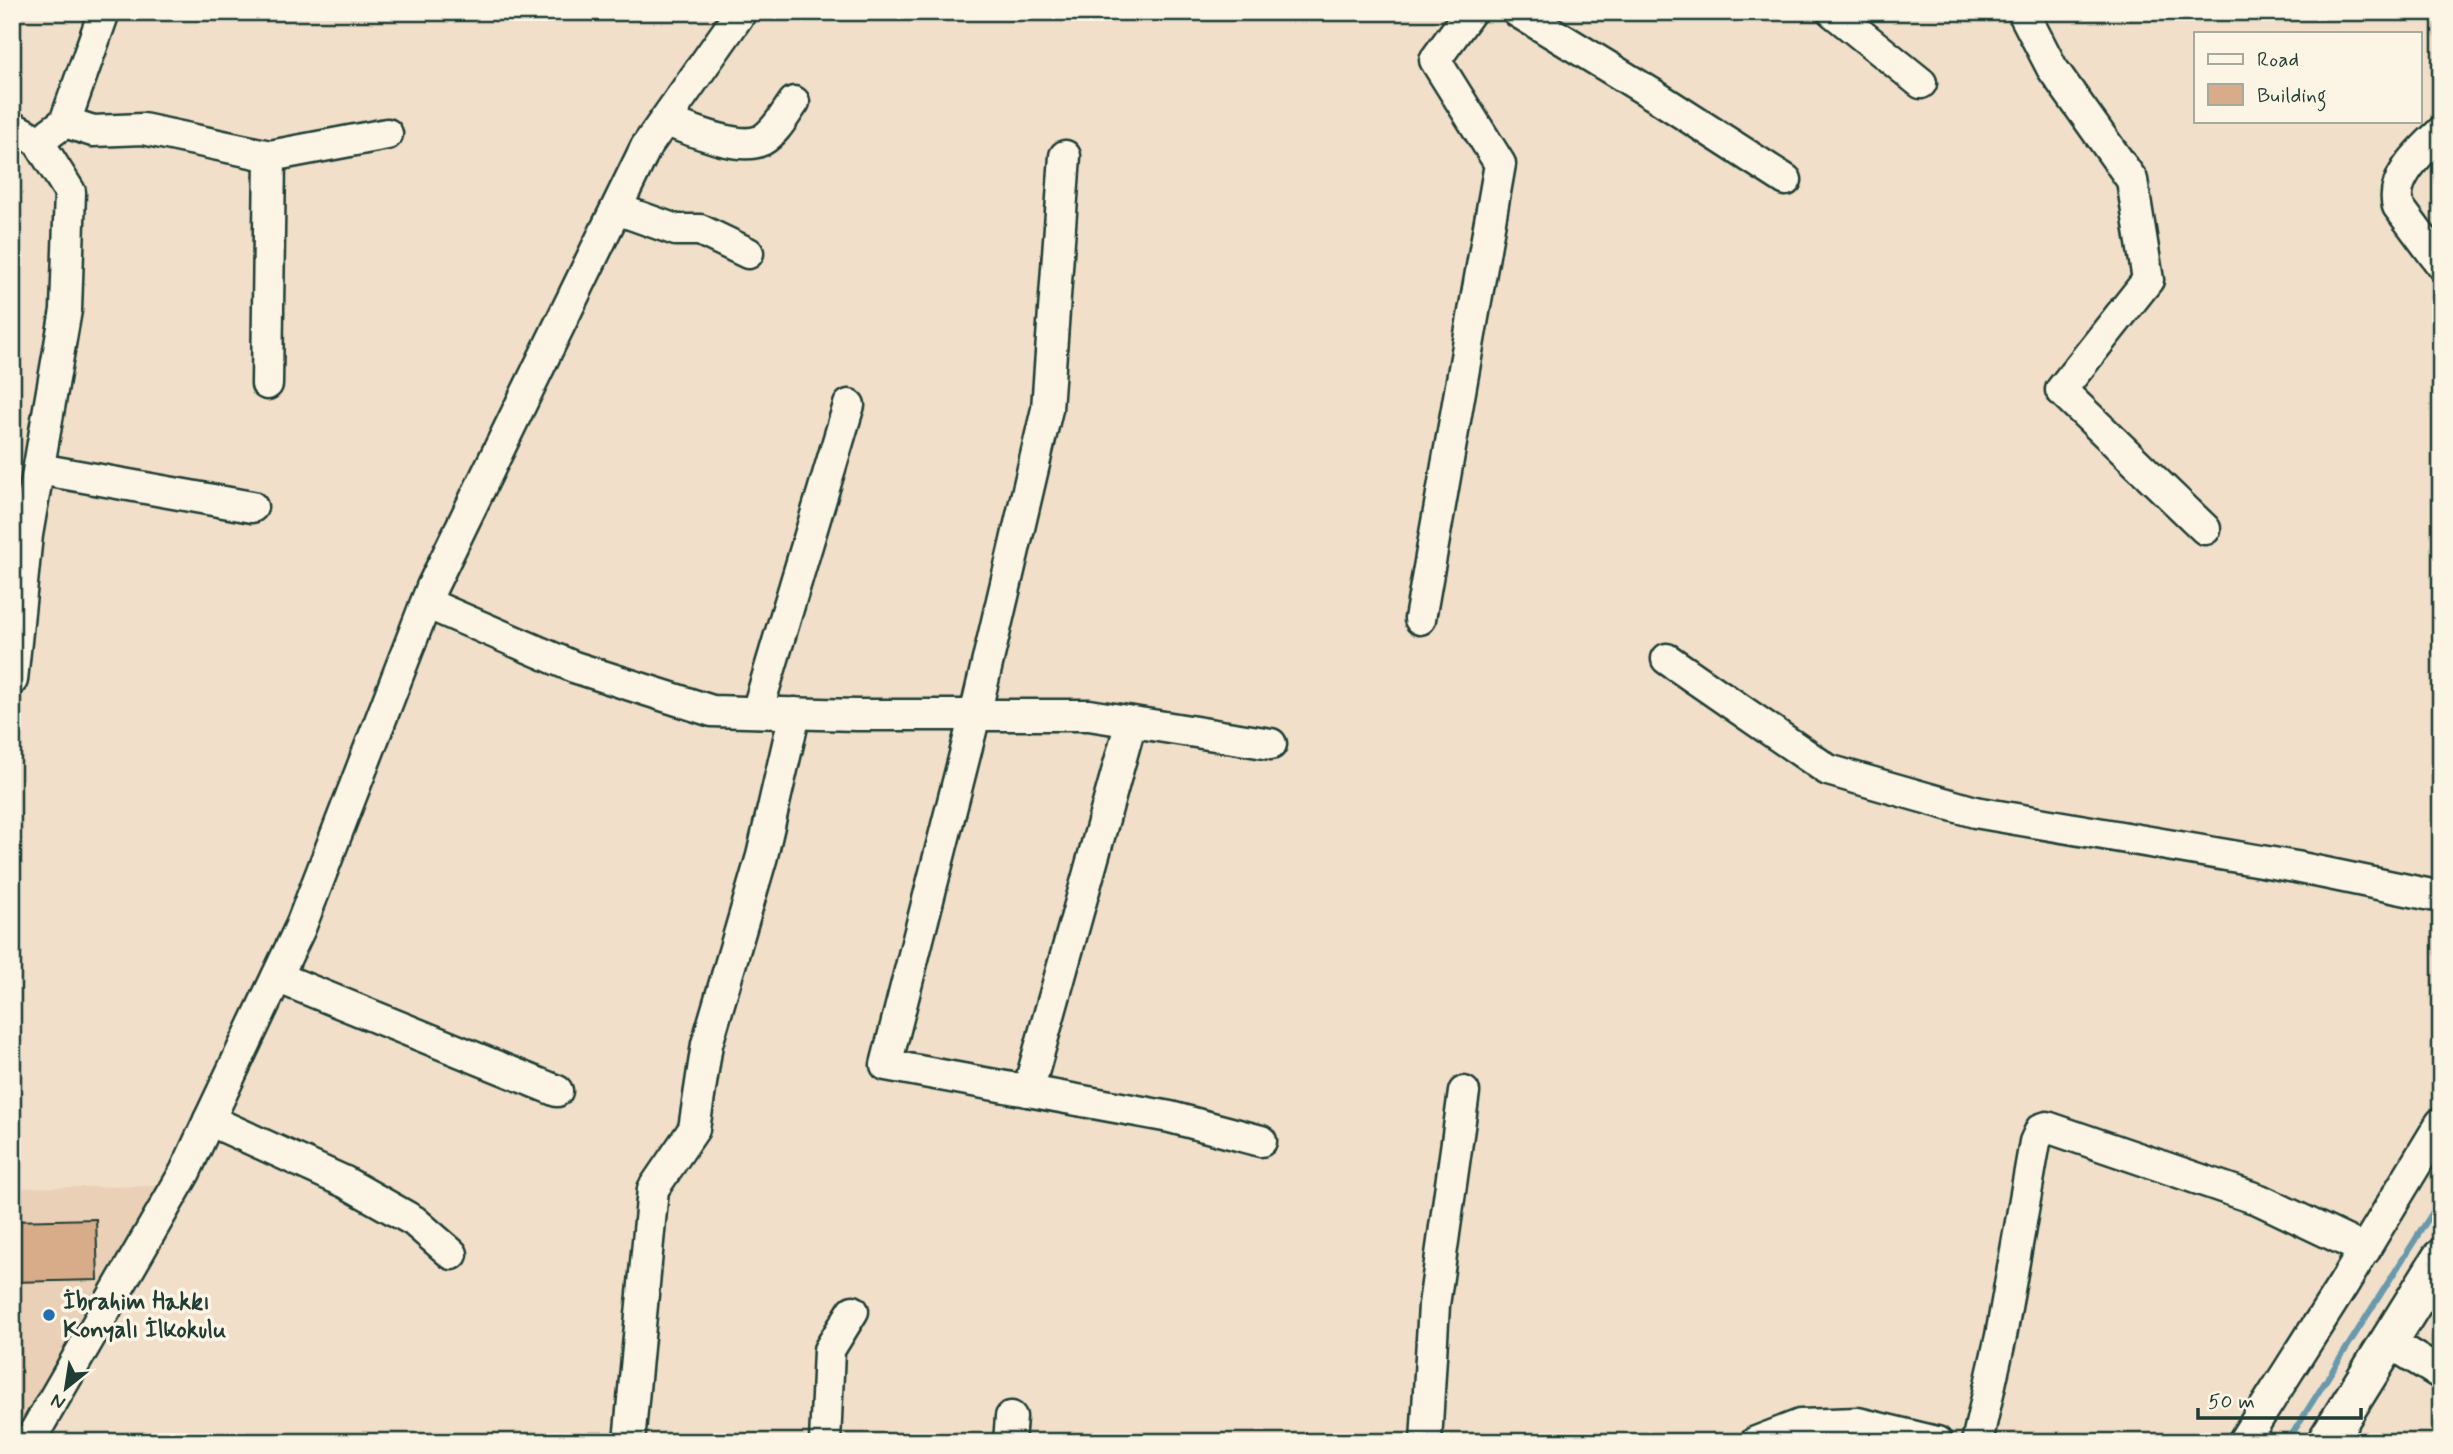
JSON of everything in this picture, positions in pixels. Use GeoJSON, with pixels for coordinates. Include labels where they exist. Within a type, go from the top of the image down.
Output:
{"type":"FeatureCollection","features":[{"type":"Feature","properties":{"kind":"main road"},"geometry":{"type":"LineString","coordinates":[[2326,1442],[2441,1258]]}},
{"type":"Feature","properties":{"kind":"street"},"geometry":{"type":"LineString","coordinates":[[38,141],[65,122],[104,12]]}},
{"type":"Feature","properties":{"kind":"street"},"geometry":{"type":"LineString","coordinates":[[29,1442],[185,1172],[300,928],[426,603],[646,147],[741,12]]}},
{"type":"Feature","properties":{"kind":"street"},"geometry":{"type":"LineString","coordinates":[[1420,619],[1500,164],[1435,60],[1470,12]]}},
{"type":"Feature","properties":{"kind":"street"},"geometry":{"type":"LineString","coordinates":[[1518,12],[1786,180]]}},
{"type":"Feature","properties":{"kind":"street"},"geometry":{"type":"LineString","coordinates":[[1833,12],[1922,83]]}},
{"type":"Feature","properties":{"kind":"street"},"geometry":{"type":"LineString","coordinates":[[2023,12],[2052,68],[2133,180],[2148,280],[2061,390],[2205,529]]}},
{"type":"Feature","properties":{"kind":"street"},"geometry":{"type":"LineString","coordinates":[[665,121],[728,142],[760,141],[771,132],[794,102]]}},
{"type":"Feature","properties":{"kind":"street"},"geometry":{"type":"LineString","coordinates":[[65,122],[93,131],[143,129],[270,156],[387,134]]}},
{"type":"Feature","properties":{"kind":"street"},"geometry":{"type":"LineString","coordinates":[[12,127],[38,141],[70,192],[66,310],[39,469],[20,534],[12,680]]}},
{"type":"Feature","properties":{"kind":"street"},"geometry":{"type":"LineString","coordinates":[[2441,132],[2415,159],[2401,180],[2396,199],[2398,206],[2441,264]]}},
{"type":"Feature","properties":{"kind":"street"},"geometry":{"type":"LineString","coordinates":[[267,384],[270,156]]}},
{"type":"Feature","properties":{"kind":"street"},"geometry":{"type":"LineString","coordinates":[[1065,156],[1047,409],[975,715],[886,1065],[1170,1116],[1261,1141]]}},
{"type":"Feature","properties":{"kind":"street"},"geometry":{"type":"LineString","coordinates":[[617,209],[676,230],[700,230],[748,253]]}},
{"type":"Feature","properties":{"kind":"street"},"geometry":{"type":"LineString","coordinates":[[757,712],[849,405]]}},
{"type":"Feature","properties":{"kind":"street"},"geometry":{"type":"LineString","coordinates":[[39,469],[252,507]]}},
{"type":"Feature","properties":{"kind":"street"},"geometry":{"type":"LineString","coordinates":[[426,603],[574,667],[712,711],[1089,715],[1271,744]]}},
{"type":"Feature","properties":{"kind":"street"},"geometry":{"type":"LineString","coordinates":[[1667,659],[1828,770],[1975,812],[2297,867],[2441,897]]}},
{"type":"Feature","properties":{"kind":"street"},"geometry":{"type":"LineString","coordinates":[[629,1442],[653,1189],[694,1129],[707,1044],[762,856],[795,713]]}},
{"type":"Feature","properties":{"kind":"street"},"geometry":{"type":"LineString","coordinates":[[1028,1091],[1131,722]]}},
{"type":"Feature","properties":{"kind":"street"},"geometry":{"type":"LineString","coordinates":[[277,977],[557,1091]]}},
{"type":"Feature","properties":{"kind":"street"},"geometry":{"type":"LineString","coordinates":[[1426,1442],[1434,1305],[1465,1092]]}},
{"type":"Feature","properties":{"kind":"street"},"geometry":{"type":"LineString","coordinates":[[209,1120],[345,1182],[414,1220],[452,1254]]}},
{"type":"Feature","properties":{"kind":"street"},"geometry":{"type":"LineString","coordinates":[[2243,1442],[2365,1250],[2441,1123]]}},
{"type":"Feature","properties":{"kind":"street"},"geometry":{"type":"LineString","coordinates":[[1978,1442],[2001,1336],[2035,1142],[2041,1129],[2047,1127],[2260,1200],[2365,1250]]}},
{"type":"Feature","properties":{"kind":"street"},"geometry":{"type":"LineString","coordinates":[[825,1442],[829,1350],[853,1311]]}},
{"type":"Feature","properties":{"kind":"street"},"geometry":{"type":"LineString","coordinates":[[2389,1342],[2441,1374]]}},
{"type":"Feature","properties":{"kind":"street"},"geometry":{"type":"LineString","coordinates":[[1756,1442],[1800,1425],[1858,1423],[1937,1442]]}},
{"type":"Feature","properties":{"kind":"shaded area","name":"İbrahim Hakkı Konyalı İlkokulu"},"geometry":{"type":"Polygon","coordinates":[[[158,1186],[16,1442],[12,1442],[12,1188],[158,1186]]]}},
{"type":"Feature","properties":{"kind":"building","name":"İbrahim Hakkı Konyalı İlkokulu"},"geometry":{"type":"Polygon","coordinates":[[[96,1219],[98,1280],[12,1282],[12,1221],[96,1219]]]}},
{"type":"Feature","properties":{"kind":"waterway"},"geometry":{"type":"LineString","coordinates":[[2287,1442],[2441,1199]]}},
{"type":"Feature","properties":{"kind":"place","name":"İbrahim Hakkı Konyalı İlkokulu"},"geometry":{"type":"Point","coordinates":[49,1315]}}]}
